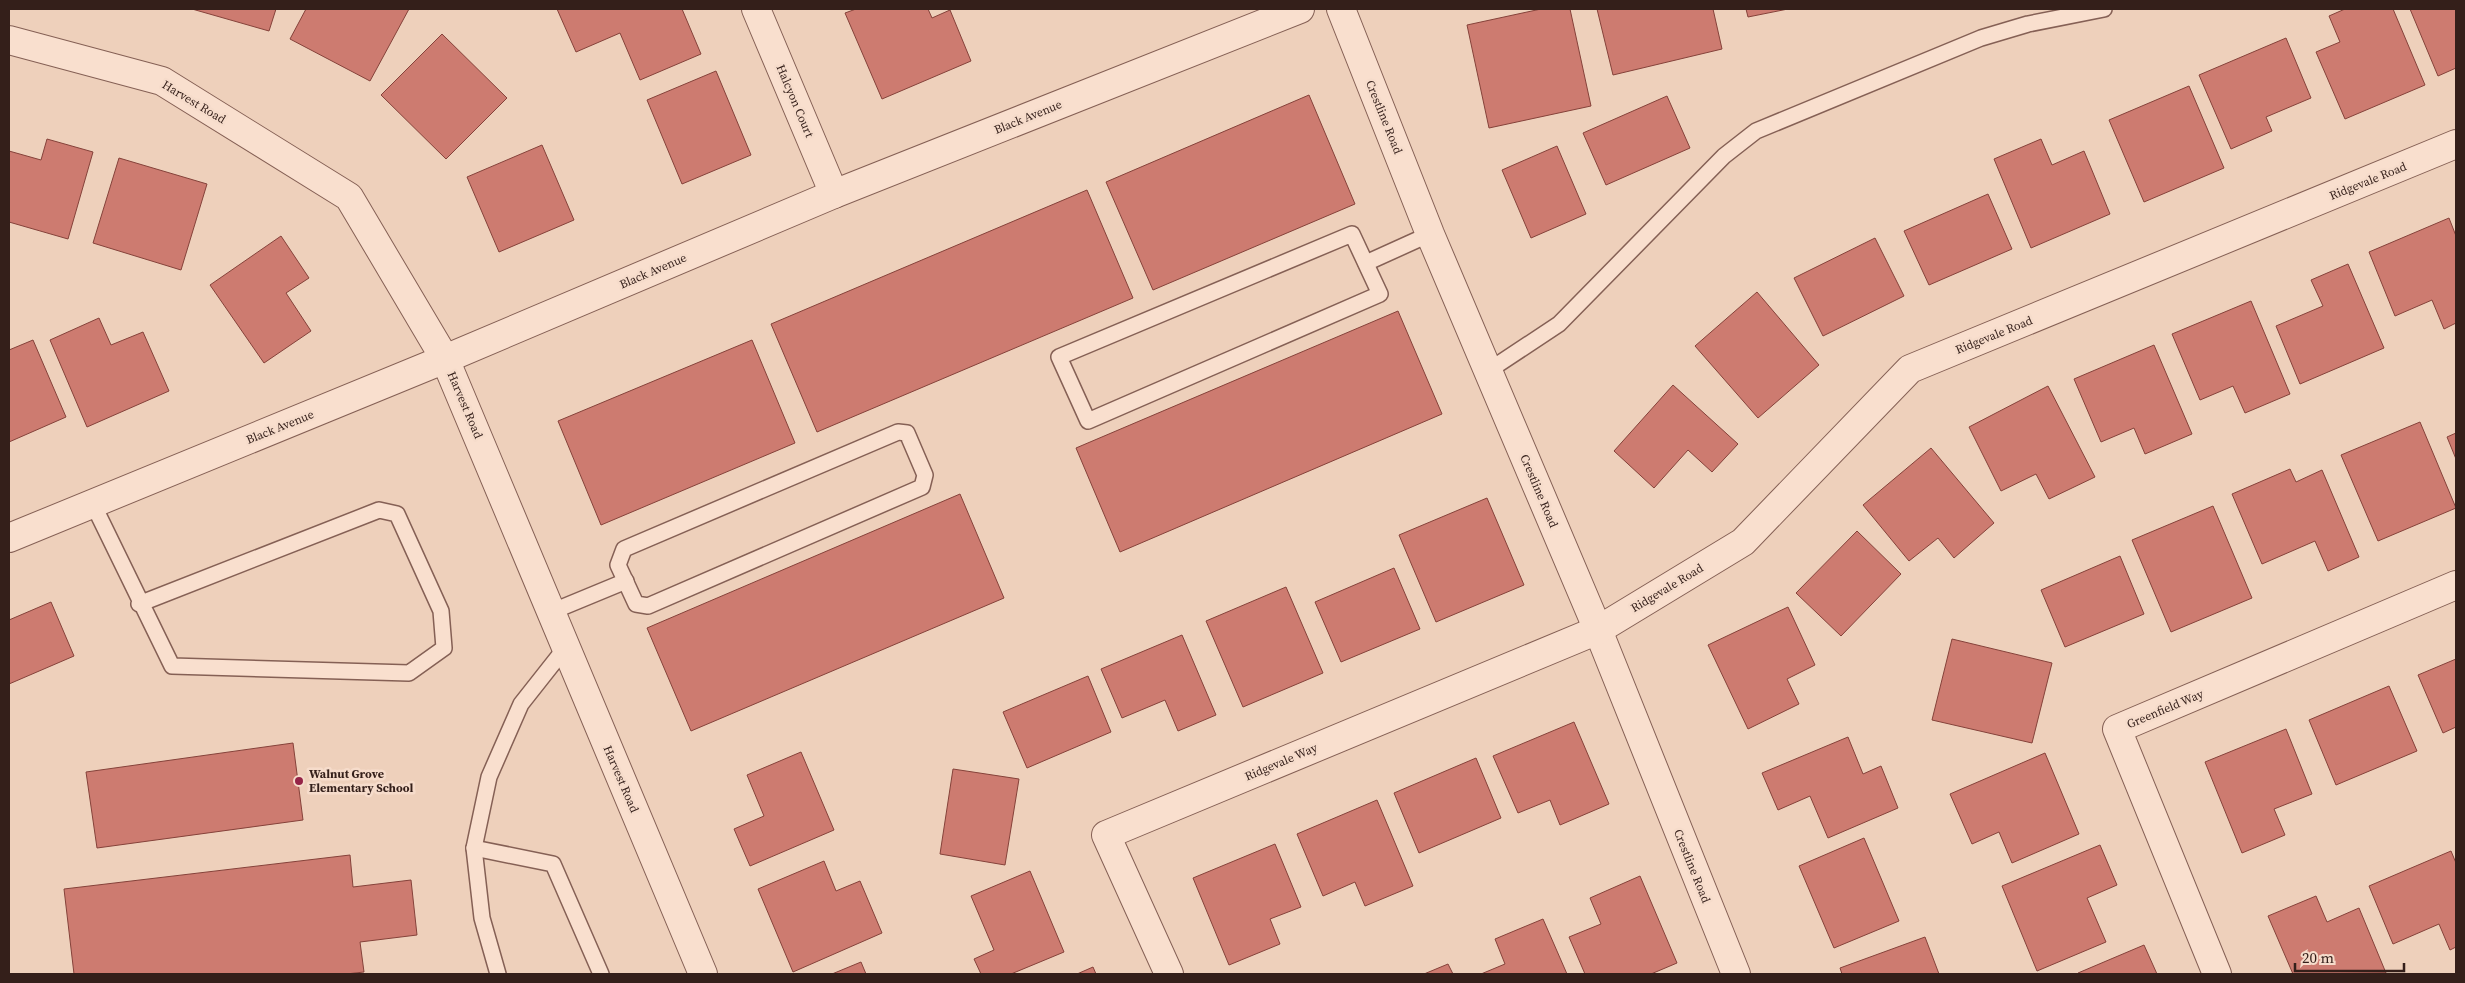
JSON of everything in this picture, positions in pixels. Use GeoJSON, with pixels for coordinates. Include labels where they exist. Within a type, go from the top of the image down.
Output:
{"type":"FeatureCollection","features":[{"type":"Feature","properties":{"kind":"street","name":"Halcyon Court"},"geometry":{"type":"LineString","coordinates":[[756,9],[834,194]]}},
{"type":"Feature","properties":{"kind":"street","name":"Black Avenue"},"geometry":{"type":"LineString","coordinates":[[9,538],[445,359],[834,194],[1300,9]]}},
{"type":"Feature","properties":{"kind":"street","name":"Crestline Road"},"geometry":{"type":"LineString","coordinates":[[1341,9],[1430,234],[1598,630],[1736,974]]}},
{"type":"Feature","properties":{"kind":"street","name":"Harvest Road"},"geometry":{"type":"LineString","coordinates":[[9,40],[162,81],[349,197],[445,359],[703,974]]}},
{"type":"Feature","properties":{"kind":"street","name":"Ridgevale Road"},"geometry":{"type":"LineString","coordinates":[[1598,630],[1743,542],[1910,369],[2456,144]]}},
{"type":"Feature","properties":{"kind":"street","name":"Greenfield Way"},"geometry":{"type":"LineString","coordinates":[[2217,974],[2117,729],[2456,585]]}},
{"type":"Feature","properties":{"kind":"street","name":"Ridgevale Way"},"geometry":{"type":"LineString","coordinates":[[1169,974],[1106,835],[1598,630]]}},
{"type":"Feature","properties":{"kind":"lane"},"geometry":{"type":"LineString","coordinates":[[1488,371],[1560,324],[1724,156],[1756,131],[1981,38],[2063,13],[2104,9]]}},
{"type":"Feature","properties":{"kind":"lane"},"geometry":{"type":"LineString","coordinates":[[1352,234],[1366,263],[1380,294],[1088,420],[1059,357],[1352,234]]}},
{"type":"Feature","properties":{"kind":"lane"},"geometry":{"type":"LineString","coordinates":[[1366,263],[1430,234]]}},
{"type":"Feature","properties":{"kind":"lane"},"geometry":{"type":"LineString","coordinates":[[898,432],[907,433],[925,475],[922,487],[648,606],[636,604],[626,581],[618,565],[624,549],[898,432]]}},
{"type":"Feature","properties":{"kind":"lane"},"geometry":{"type":"LineString","coordinates":[[93,504],[139,604],[172,666],[410,673],[444,648],[441,611],[397,514],[379,510],[139,604]]}},
{"type":"Feature","properties":{"kind":"lane"},"geometry":{"type":"LineString","coordinates":[[551,612],[626,581]]}},
{"type":"Feature","properties":{"kind":"lane"},"geometry":{"type":"LineString","coordinates":[[498,974],[482,918],[474,848],[489,777],[521,704],[566,647]]}},
{"type":"Feature","properties":{"kind":"lane"},"geometry":{"type":"LineString","coordinates":[[474,848],[553,864],[601,974]]}},
{"type":"Feature","properties":{"kind":"building"},"geometry":{"type":"Polygon","coordinates":[[[192,9],[276,9],[269,31],[192,9]]]}},
{"type":"Feature","properties":{"kind":"building"},"geometry":{"type":"Polygon","coordinates":[[[306,9],[409,9],[370,81],[290,39],[306,9]]]}},
{"type":"Feature","properties":{"kind":"building"},"geometry":{"type":"Polygon","coordinates":[[[557,9],[682,9],[701,54],[640,80],[620,33],[576,52],[557,9]]]}},
{"type":"Feature","properties":{"kind":"building"},"geometry":{"type":"Polygon","coordinates":[[[856,9],[928,9],[932,18],[950,10],[971,61],[882,99],[845,13],[856,9]]]}},
{"type":"Feature","properties":{"kind":"building"},"geometry":{"type":"Polygon","coordinates":[[[1541,9],[1570,9],[1591,106],[1489,128],[1467,25],[1541,9]]]}},
{"type":"Feature","properties":{"kind":"building"},"geometry":{"type":"Polygon","coordinates":[[[1597,9],[1713,9],[1722,49],[1613,75],[1597,9]]]}},
{"type":"Feature","properties":{"kind":"building"},"geometry":{"type":"Polygon","coordinates":[[[1746,9],[1788,9],[1748,17],[1746,9]]]}},
{"type":"Feature","properties":{"kind":"building"},"geometry":{"type":"Polygon","coordinates":[[[2345,9],[2393,9],[2425,85],[2345,119],[2316,52],[2340,42],[2329,16],[2345,9]]]}},
{"type":"Feature","properties":{"kind":"building"},"geometry":{"type":"Polygon","coordinates":[[[2410,9],[2456,9],[2456,68],[2438,76],[2410,9]]]}},
{"type":"Feature","properties":{"kind":"building"},"geometry":{"type":"Polygon","coordinates":[[[442,34],[507,98],[446,159],[381,95],[442,34]]]}},
{"type":"Feature","properties":{"kind":"building"},"geometry":{"type":"Polygon","coordinates":[[[2286,38],[2311,98],[2266,117],[2272,131],[2231,149],[2199,75],[2286,38]]]}},
{"type":"Feature","properties":{"kind":"building"},"geometry":{"type":"Polygon","coordinates":[[[716,71],[751,155],[682,184],[647,100],[716,71]]]}},
{"type":"Feature","properties":{"kind":"building"},"geometry":{"type":"Polygon","coordinates":[[[2189,86],[2224,168],[2144,202],[2109,120],[2189,86]]]}},
{"type":"Feature","properties":{"kind":"building"},"geometry":{"type":"Polygon","coordinates":[[[1309,95],[1355,204],[1153,290],[1106,182],[1309,95]]]}},
{"type":"Feature","properties":{"kind":"building"},"geometry":{"type":"Polygon","coordinates":[[[1667,96],[1690,148],[1606,185],[1583,133],[1667,96]]]}},
{"type":"Feature","properties":{"kind":"building"},"geometry":{"type":"Polygon","coordinates":[[[47,139],[93,152],[68,239],[9,222],[9,151],[41,160],[47,139]]]}},
{"type":"Feature","properties":{"kind":"building"},"geometry":{"type":"Polygon","coordinates":[[[2041,139],[2052,165],[2084,151],[2110,214],[2031,248],[1994,159],[2041,139]]]}},
{"type":"Feature","properties":{"kind":"building"},"geometry":{"type":"Polygon","coordinates":[[[542,145],[574,220],[499,252],[467,177],[542,145]]]}},
{"type":"Feature","properties":{"kind":"building"},"geometry":{"type":"Polygon","coordinates":[[[1557,146],[1586,214],[1531,238],[1502,170],[1557,146]]]}},
{"type":"Feature","properties":{"kind":"building"},"geometry":{"type":"Polygon","coordinates":[[[119,158],[207,184],[181,270],[93,243],[119,158]]]}},
{"type":"Feature","properties":{"kind":"building"},"geometry":{"type":"Polygon","coordinates":[[[1087,190],[1133,298],[817,432],[771,324],[1087,190]]]}},
{"type":"Feature","properties":{"kind":"building"},"geometry":{"type":"Polygon","coordinates":[[[1988,194],[2012,249],[1929,285],[1904,231],[1988,194]]]}},
{"type":"Feature","properties":{"kind":"building"},"geometry":{"type":"Polygon","coordinates":[[[2449,218],[2456,236],[2456,323],[2444,329],[2432,300],[2395,316],[2369,252],[2449,218]]]}},
{"type":"Feature","properties":{"kind":"building"},"geometry":{"type":"Polygon","coordinates":[[[281,236],[309,278],[286,293],[311,331],[264,363],[210,285],[281,236]]]}},
{"type":"Feature","properties":{"kind":"building"},"geometry":{"type":"Polygon","coordinates":[[[1875,238],[1904,296],[1823,336],[1794,278],[1875,238]]]}},
{"type":"Feature","properties":{"kind":"building"},"geometry":{"type":"Polygon","coordinates":[[[2348,264],[2384,348],[2300,384],[2276,326],[2323,306],[2311,280],[2348,264]]]}},
{"type":"Feature","properties":{"kind":"building"},"geometry":{"type":"Polygon","coordinates":[[[1757,292],[1819,365],[1758,418],[1695,346],[1757,292]]]}},
{"type":"Feature","properties":{"kind":"building"},"geometry":{"type":"Polygon","coordinates":[[[2251,301],[2290,394],[2245,413],[2233,386],[2200,400],[2172,334],[2251,301]]]}},
{"type":"Feature","properties":{"kind":"building"},"geometry":{"type":"Polygon","coordinates":[[[1398,311],[1442,414],[1120,552],[1076,448],[1398,311]]]}},
{"type":"Feature","properties":{"kind":"building"},"geometry":{"type":"Polygon","coordinates":[[[99,318],[111,345],[143,332],[169,391],[87,427],[50,340],[99,318]]]}},
{"type":"Feature","properties":{"kind":"building"},"geometry":{"type":"Polygon","coordinates":[[[33,340],[66,417],[9,442],[9,350],[33,340]]]}},
{"type":"Feature","properties":{"kind":"building"},"geometry":{"type":"Polygon","coordinates":[[[752,340],[795,443],[601,525],[558,421],[752,340]]]}},
{"type":"Feature","properties":{"kind":"building"},"geometry":{"type":"Polygon","coordinates":[[[2154,345],[2192,434],[2145,454],[2134,428],[2101,442],[2074,379],[2154,345]]]}},
{"type":"Feature","properties":{"kind":"building"},"geometry":{"type":"Polygon","coordinates":[[[1673,385],[1738,444],[1712,472],[1688,450],[1654,488],[1614,451],[1673,385]]]}},
{"type":"Feature","properties":{"kind":"building"},"geometry":{"type":"Polygon","coordinates":[[[2048,386],[2095,477],[2049,499],[2036,474],[2001,491],[1969,427],[2048,386]]]}},
{"type":"Feature","properties":{"kind":"building"},"geometry":{"type":"Polygon","coordinates":[[[2420,422],[2456,508],[2378,541],[2341,455],[2420,422]]]}},
{"type":"Feature","properties":{"kind":"building"},"geometry":{"type":"Polygon","coordinates":[[[2456,433],[2456,459],[2447,437],[2456,433]]]}},
{"type":"Feature","properties":{"kind":"building"},"geometry":{"type":"Polygon","coordinates":[[[1931,448],[1994,523],[1954,558],[1938,538],[1909,561],[1863,505],[1931,448]]]}},
{"type":"Feature","properties":{"kind":"building"},"geometry":{"type":"Polygon","coordinates":[[[2290,469],[2296,482],[2322,470],[2359,557],[2328,571],[2315,541],[2262,564],[2232,494],[2290,469]]]}},
{"type":"Feature","properties":{"kind":"building"},"geometry":{"type":"Polygon","coordinates":[[[960,494],[1004,598],[691,731],[647,628],[960,494]]]}},
{"type":"Feature","properties":{"kind":"building"},"geometry":{"type":"Polygon","coordinates":[[[1487,498],[1524,585],[1436,622],[1399,535],[1487,498]]]}},
{"type":"Feature","properties":{"kind":"building"},"geometry":{"type":"Polygon","coordinates":[[[2213,506],[2252,598],[2171,632],[2132,540],[2213,506]]]}},
{"type":"Feature","properties":{"kind":"building"},"geometry":{"type":"Polygon","coordinates":[[[1857,531],[1901,574],[1841,636],[1796,593],[1857,531]]]}},
{"type":"Feature","properties":{"kind":"building"},"geometry":{"type":"Polygon","coordinates":[[[2120,556],[2144,614],[2065,647],[2041,590],[2120,556]]]}},
{"type":"Feature","properties":{"kind":"building"},"geometry":{"type":"Polygon","coordinates":[[[1394,568],[1420,629],[1341,662],[1315,602],[1394,568]]]}},
{"type":"Feature","properties":{"kind":"building"},"geometry":{"type":"Polygon","coordinates":[[[1286,587],[1323,673],[1243,707],[1206,621],[1286,587]]]}},
{"type":"Feature","properties":{"kind":"building"},"geometry":{"type":"Polygon","coordinates":[[[51,602],[74,656],[9,684],[9,620],[51,602]]]}},
{"type":"Feature","properties":{"kind":"building"},"geometry":{"type":"Polygon","coordinates":[[[1788,607],[1815,665],[1787,679],[1799,704],[1748,729],[1708,645],[1788,607]]]}},
{"type":"Feature","properties":{"kind":"building"},"geometry":{"type":"Polygon","coordinates":[[[1182,635],[1216,715],[1178,731],[1165,700],[1122,718],[1101,669],[1182,635]]]}},
{"type":"Feature","properties":{"kind":"building"},"geometry":{"type":"Polygon","coordinates":[[[1952,639],[2052,663],[2032,743],[1932,720],[1952,639]]]}},
{"type":"Feature","properties":{"kind":"building"},"geometry":{"type":"Polygon","coordinates":[[[2456,659],[2456,727],[2443,733],[2418,675],[2456,659]]]}},
{"type":"Feature","properties":{"kind":"building"},"geometry":{"type":"Polygon","coordinates":[[[1088,676],[1111,732],[1027,768],[1003,712],[1088,676]]]}},
{"type":"Feature","properties":{"kind":"building"},"geometry":{"type":"Polygon","coordinates":[[[2389,686],[2417,751],[2336,785],[2309,720],[2389,686]]]}},
{"type":"Feature","properties":{"kind":"building"},"geometry":{"type":"Polygon","coordinates":[[[1574,722],[1609,804],[1560,825],[1550,800],[1518,813],[1493,756],[1574,722]]]}},
{"type":"Feature","properties":{"kind":"building"},"geometry":{"type":"Polygon","coordinates":[[[2286,729],[2312,794],[2274,809],[2285,835],[2242,853],[2205,762],[2286,729]]]}},
{"type":"Feature","properties":{"kind":"building"},"geometry":{"type":"Polygon","coordinates":[[[1848,737],[1863,774],[1881,766],[1898,808],[1828,838],[1810,796],[1778,810],[1762,773],[1848,737]]]}},
{"type":"Feature","properties":{"kind":"building"},"geometry":{"type":"Polygon","coordinates":[[[293,743],[303,820],[97,848],[86,772],[293,743]]]}},
{"type":"Feature","properties":{"kind":"building"},"geometry":{"type":"Polygon","coordinates":[[[801,752],[834,830],[750,866],[734,829],[764,816],[747,775],[801,752]]]}},
{"type":"Feature","properties":{"kind":"building"},"geometry":{"type":"Polygon","coordinates":[[[2045,753],[2079,834],[2012,863],[1999,832],[1972,844],[1950,794],[2045,753]]]}},
{"type":"Feature","properties":{"kind":"building"},"geometry":{"type":"Polygon","coordinates":[[[1476,758],[1501,818],[1419,853],[1394,793],[1476,758]]]}},
{"type":"Feature","properties":{"kind":"building"},"geometry":{"type":"Polygon","coordinates":[[[953,769],[1019,779],[1005,865],[940,854],[953,769]]]}},
{"type":"Feature","properties":{"kind":"building"},"geometry":{"type":"Polygon","coordinates":[[[1377,800],[1413,886],[1365,906],[1355,882],[1323,896],[1297,834],[1377,800]]]}},
{"type":"Feature","properties":{"kind":"building"},"geometry":{"type":"Polygon","coordinates":[[[1864,838],[1899,921],[1834,948],[1799,866],[1864,838]]]}},
{"type":"Feature","properties":{"kind":"building"},"geometry":{"type":"Polygon","coordinates":[[[1275,844],[1301,907],[1270,919],[1280,944],[1229,965],[1193,878],[1275,844]]]}},
{"type":"Feature","properties":{"kind":"building"},"geometry":{"type":"Polygon","coordinates":[[[2100,845],[2117,885],[2087,898],[2106,942],[2037,971],[2002,886],[2100,845]]]}},
{"type":"Feature","properties":{"kind":"building"},"geometry":{"type":"Polygon","coordinates":[[[2451,851],[2456,863],[2456,947],[2450,950],[2439,924],[2393,944],[2369,886],[2451,851]]]}},
{"type":"Feature","properties":{"kind":"building"},"geometry":{"type":"Polygon","coordinates":[[[350,855],[353,887],[411,880],[417,935],[360,942],[364,972],[346,974],[74,974],[64,889],[350,855]]]}},
{"type":"Feature","properties":{"kind":"building"},"geometry":{"type":"Polygon","coordinates":[[[824,861],[836,891],[860,881],[882,933],[793,972],[758,889],[824,861]]]}},
{"type":"Feature","properties":{"kind":"building"},"geometry":{"type":"Polygon","coordinates":[[[1030,871],[1064,952],[1011,974],[981,974],[974,959],[994,950],[971,896],[1030,871]]]}},
{"type":"Feature","properties":{"kind":"building"},"geometry":{"type":"Polygon","coordinates":[[[1640,876],[1677,963],[1651,974],[1585,974],[1569,937],[1601,924],[1590,898],[1640,876]]]}},
{"type":"Feature","properties":{"kind":"building"},"geometry":{"type":"Polygon","coordinates":[[[2316,896],[2327,922],[2359,908],[2386,973],[2293,974],[2268,916],[2316,896]]]}},
{"type":"Feature","properties":{"kind":"building"},"geometry":{"type":"Polygon","coordinates":[[[1543,919],[1567,974],[1481,974],[1505,964],[1495,939],[1543,919]]]}},
{"type":"Feature","properties":{"kind":"building"},"geometry":{"type":"Polygon","coordinates":[[[1925,937],[1939,974],[1842,974],[1840,968],[1925,937]]]}},
{"type":"Feature","properties":{"kind":"building"},"geometry":{"type":"Polygon","coordinates":[[[2144,945],[2157,974],[2078,973],[2144,945]]]}},
{"type":"Feature","properties":{"kind":"building"},"geometry":{"type":"Polygon","coordinates":[[[861,962],[866,974],[832,974],[861,962]]]}},
{"type":"Feature","properties":{"kind":"building"},"geometry":{"type":"Polygon","coordinates":[[[1448,964],[1453,974],[1424,974],[1448,964]]]}},
{"type":"Feature","properties":{"kind":"building"},"geometry":{"type":"Polygon","coordinates":[[[1093,967],[1096,974],[1077,974],[1093,967]]]}},
{"type":"Feature","properties":{"kind":"place","name":"Walnut Grove Elementary School"},"geometry":{"type":"Point","coordinates":[299,781]}}]}
